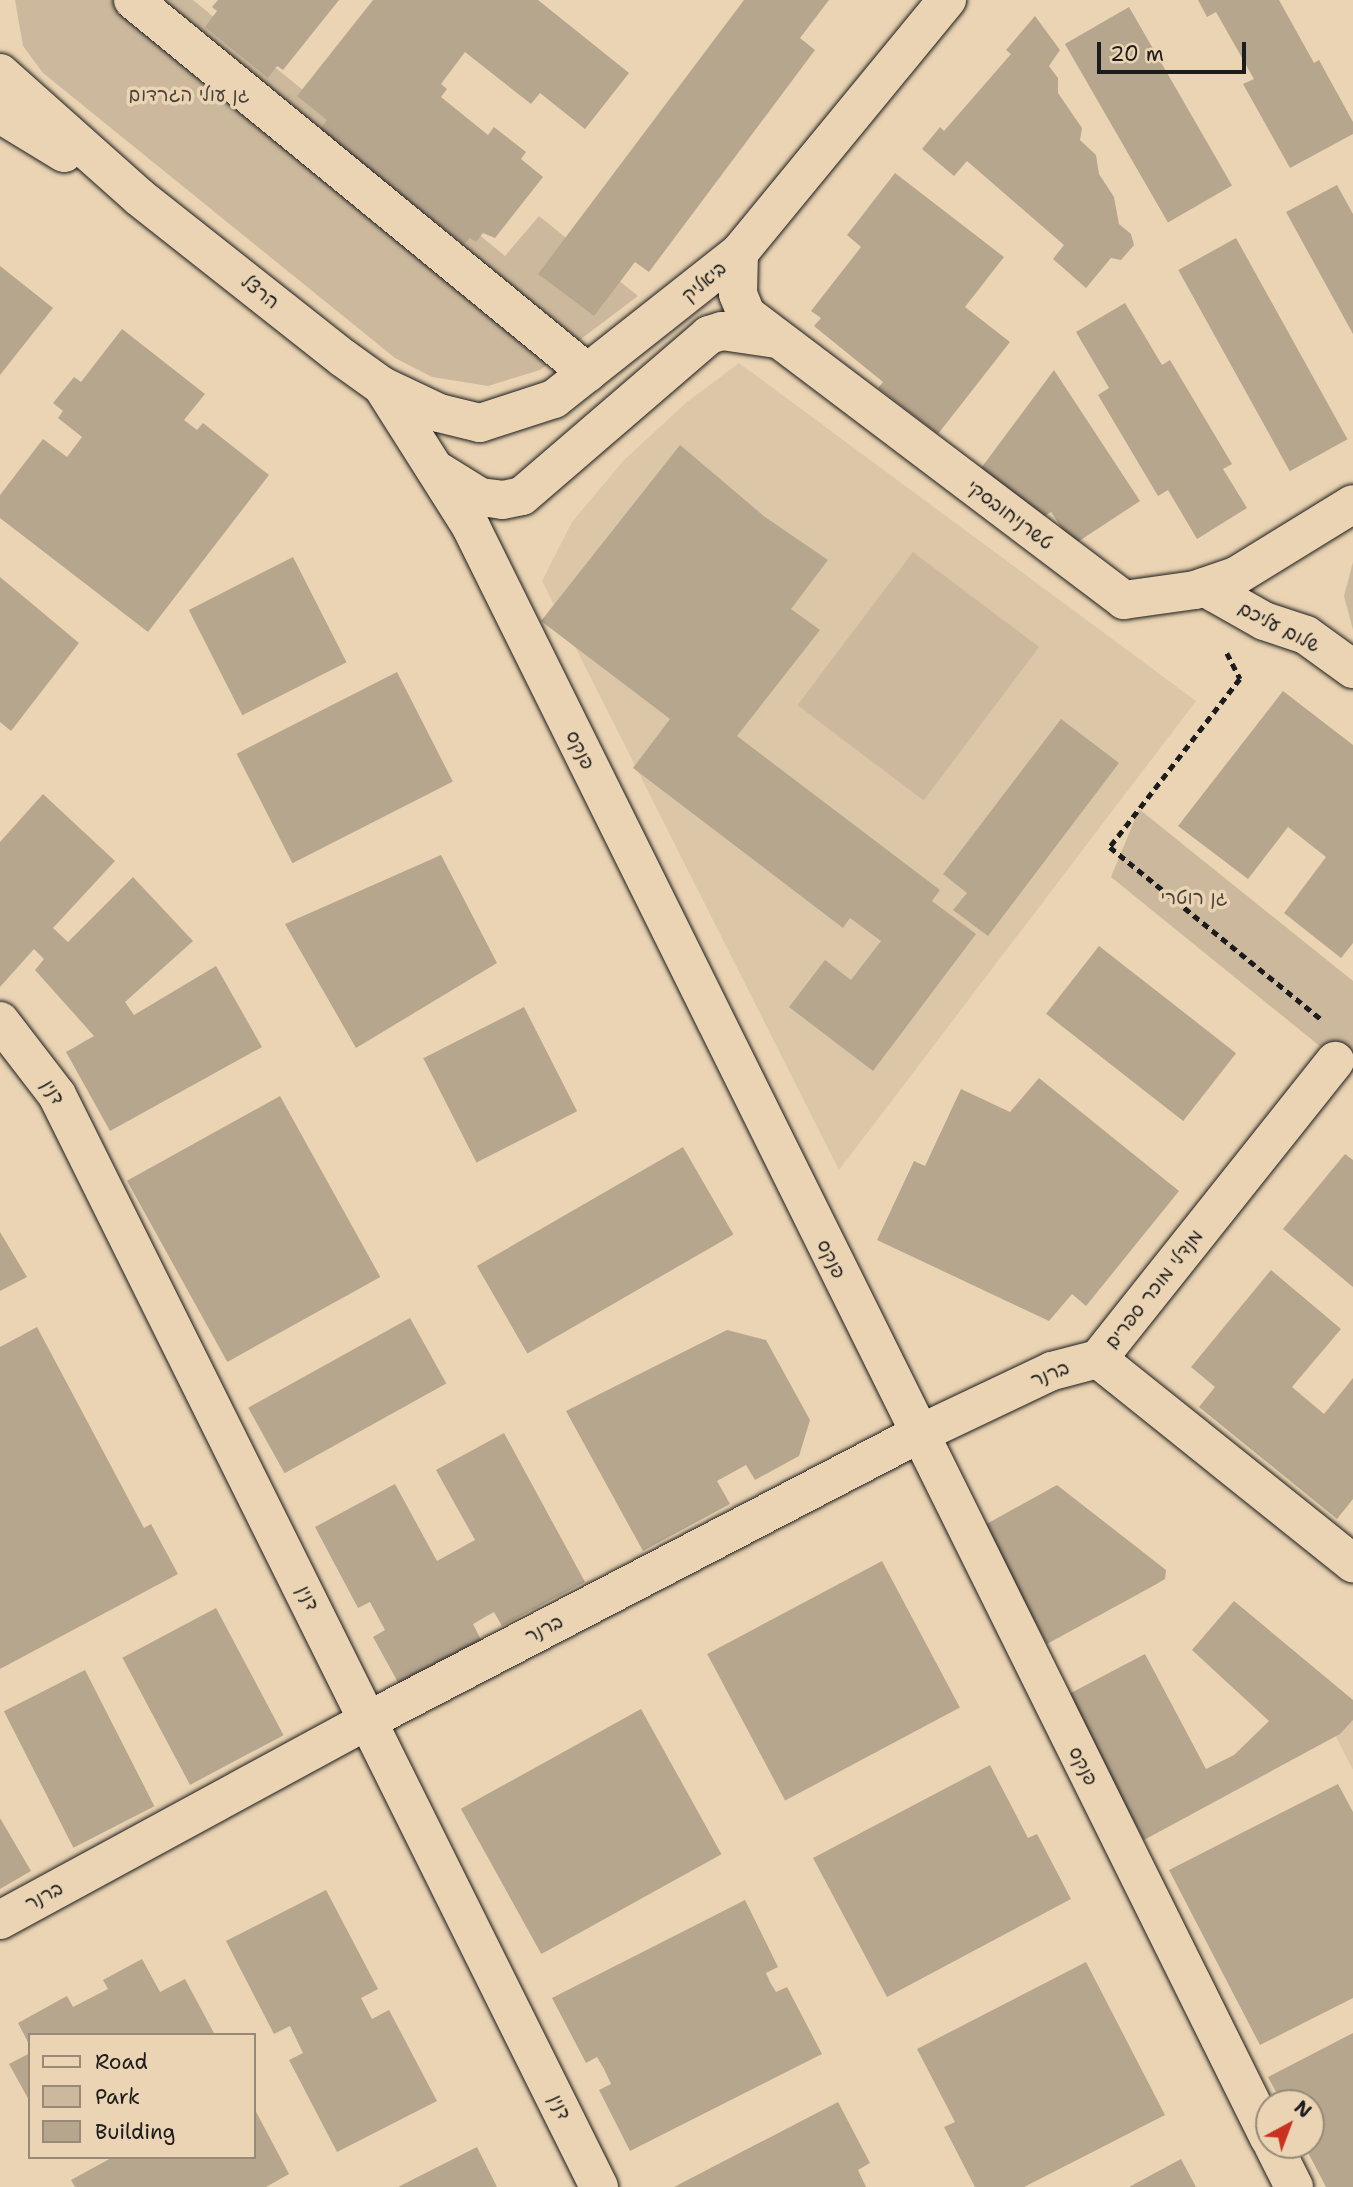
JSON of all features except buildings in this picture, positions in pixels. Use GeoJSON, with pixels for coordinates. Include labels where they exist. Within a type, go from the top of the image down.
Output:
{"type":"FeatureCollection","features":[{"type":"Feature","properties":{"kind":"street"},"geometry":{"type":"LineString","coordinates":[[133,0],[588,373]]}},
{"type":"Feature","properties":{"kind":"street","name":"ביאליק"},"geometry":{"type":"LineString","coordinates":[[382,386],[439,413],[480,423],[537,408],[588,373],[739,253],[947,0]]}},
{"type":"Feature","properties":{"kind":"street","name":"הרצל"},"geometry":{"type":"LineString","coordinates":[[0,73],[139,197],[382,386]]}},
{"type":"Feature","properties":{"kind":"street","name":"הרצל"},"geometry":{"type":"LineString","coordinates":[[0,114],[139,197]]}},
{"type":"Feature","properties":{"kind":"street","name":"טשרניחובסקי"},"geometry":{"type":"LineString","coordinates":[[739,253],[738,294],[746,314],[1124,600],[1199,589],[1236,576],[1353,504]]}},
{"type":"Feature","properties":{"kind":"street"},"geometry":{"type":"LineString","coordinates":[[436,469],[480,497],[503,500],[522,496],[709,335],[738,332],[779,340]]}},
{"type":"Feature","properties":{"kind":"street","name":"פנקס"},"geometry":{"type":"LineString","coordinates":[[382,386],[471,527],[917,1435],[1255,2110]]}},
{"type":"Feature","properties":{"kind":"street","name":"שלום עליכם"},"geometry":{"type":"LineString","coordinates":[[1199,589],[1264,621],[1306,635],[1353,669]]}},
{"type":"Feature","properties":{"kind":"street","name":"דנין"},"geometry":{"type":"LineString","coordinates":[[0,1021],[57,1095],[599,2187]]}},
{"type":"Feature","properties":{"kind":"street","name":"מנדלי מוכר ספרים"},"geometry":{"type":"LineString","coordinates":[[1332,1043],[1098,1359],[1353,1563]]}},
{"type":"Feature","properties":{"kind":"street","name":"ברנר"},"geometry":{"type":"LineString","coordinates":[[0,1920],[369,1720],[917,1435],[1052,1371],[1098,1359]]}},
{"type":"Feature","properties":{"kind":"street"},"geometry":{"type":"LineString","coordinates":[[1280,2159],[1294,2187]]}},
{"type":"Feature","properties":{"kind":"path"},"geometry":{"type":"LineString","coordinates":[[1199,589],[1240,679],[1110,847],[1332,1043]]}},
{"type":"Feature","properties":{"kind":"shaded area"},"geometry":{"type":"Polygon","coordinates":[[[739,363],[1196,701],[839,1170],[542,581],[572,522],[624,460],[687,402],[739,363]]]}},
{"type":"Feature","properties":{"kind":"shaded area"},"geometry":{"type":"Polygon","coordinates":[[[1353,1715],[1353,1770],[1334,1733],[1353,1715]]]}},
{"type":"Feature","properties":{"kind":"green space","name":"גן עולי הגרדום"},"geometry":{"type":"Polygon","coordinates":[[[15,0],[193,0],[505,256],[539,216],[638,296],[540,370],[488,386],[432,377],[395,358],[43,73],[23,46],[15,0]]]}},
{"type":"Feature","properties":{"kind":"green space"},"geometry":{"type":"Polygon","coordinates":[[[913,552],[1039,647],[924,800],[797,705],[913,552]]]}},
{"type":"Feature","properties":{"kind":"green space"},"geometry":{"type":"Polygon","coordinates":[[[1353,562],[1353,630],[1344,596],[1353,562]]]}},
{"type":"Feature","properties":{"kind":"green space","name":"גן רוטרי"},"geometry":{"type":"Polygon","coordinates":[[[1139,809],[1353,981],[1353,1073],[1111,877],[1139,809]]]}}]}
